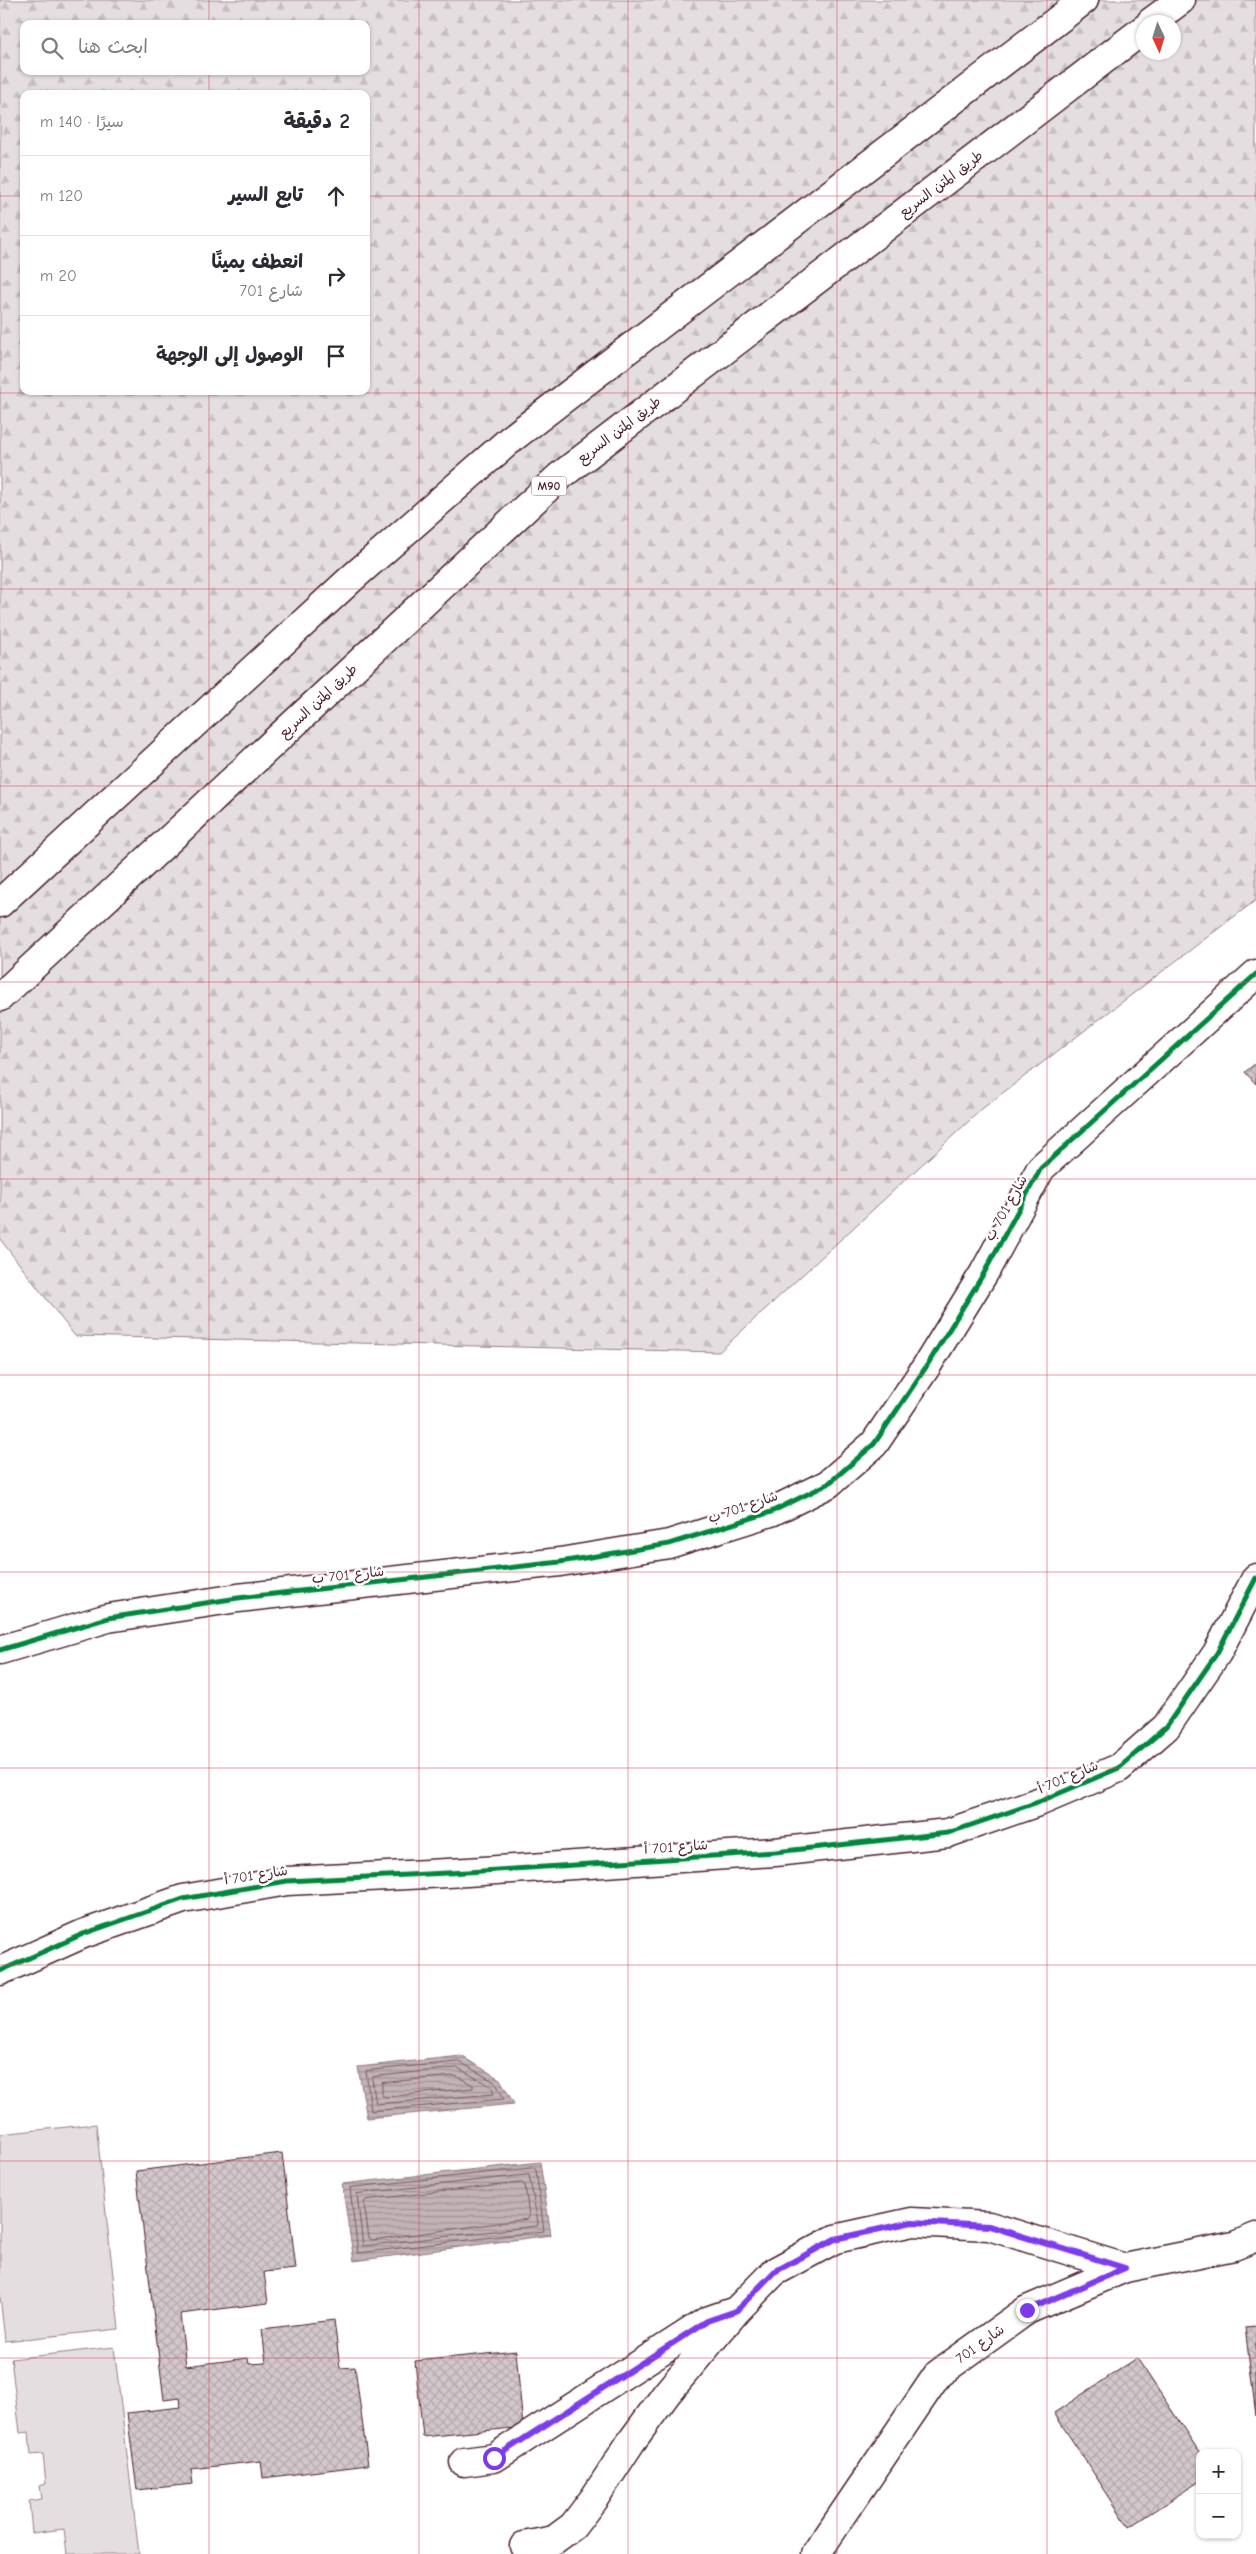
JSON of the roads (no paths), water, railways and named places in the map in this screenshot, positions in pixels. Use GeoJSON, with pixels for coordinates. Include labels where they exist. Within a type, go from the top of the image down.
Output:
{"type":"FeatureCollection","features":[{"type":"Feature","properties":{"kind":"main road"},"geometry":{"type":"LineString","coordinates":[[0,903],[351,579],[511,439],[1084,0]]}},
{"type":"Feature","properties":{"kind":"main road"},"geometry":{"type":"LineString","coordinates":[[1161,15],[1181,0]]}},
{"type":"Feature","properties":{"kind":"main road","name":"طريق المتن السريع"},"geometry":{"type":"LineString","coordinates":[[0,998],[560,476],[1136,35]]}},
{"type":"Feature","properties":{"kind":"main road","name":"شارع 701 ب"},"geometry":{"type":"LineString","coordinates":[[0,1650],[117,1616],[238,1598],[560,1562],[669,1544],[771,1512],[828,1484],[874,1444],[926,1367],[984,1272],[1041,1168],[1256,974]]}},
{"type":"Feature","properties":{"kind":"main road","name":"شارع 701 أ"},"geometry":{"type":"LineString","coordinates":[[0,1971],[83,1934],[182,1900],[287,1880],[467,1872],[775,1852],[948,1833],[1041,1801],[1118,1768],[1166,1727],[1217,1653],[1256,1578]]}},
{"type":"Feature","properties":{"kind":"main road"},"geometry":{"type":"LineString","coordinates":[[524,2546],[554,2540],[573,2526],[667,2393],[736,2311],[774,2272],[835,2239],[912,2222],[989,2226],[1125,2268]]}},
{"type":"Feature","properties":{"kind":"main road","name":"شارع 701"},"geometry":{"type":"LineString","coordinates":[[816,2554],[938,2374],[1027,2310],[1125,2268],[1234,2246],[1256,2237]]}},
{"type":"Feature","properties":{"kind":"main road"},"geometry":{"type":"LineString","coordinates":[[464,2462],[494,2458],[707,2321],[736,2311]]}},
{"type":"Feature","properties":{"kind":"water"},"geometry":{"type":"Polygon","coordinates":[[[461,2056],[500,2079],[514,2104],[367,2118],[358,2067],[461,2056]]]}},
{"type":"Feature","properties":{"kind":"water"},"geometry":{"type":"Polygon","coordinates":[[[540,2162],[551,2235],[354,2261],[342,2184],[540,2162]]]}}]}
